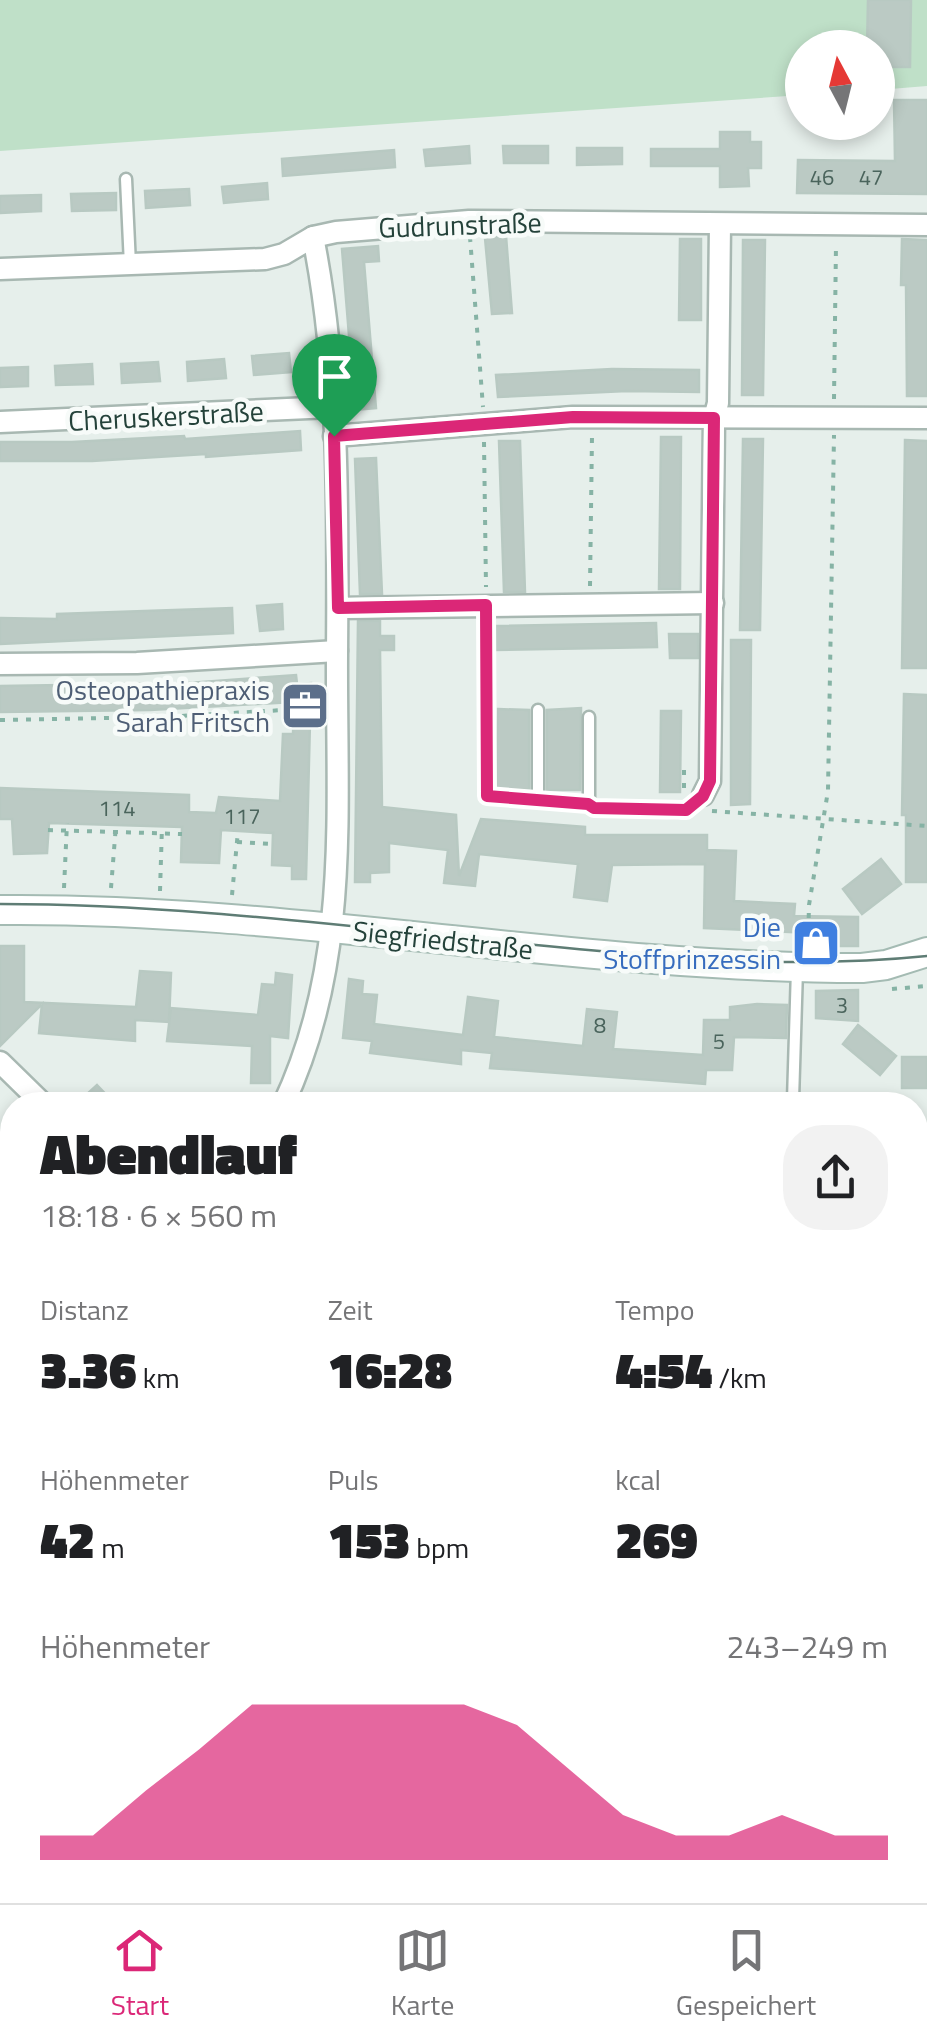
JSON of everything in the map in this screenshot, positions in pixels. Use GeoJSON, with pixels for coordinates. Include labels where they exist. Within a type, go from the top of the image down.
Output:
{"type":"FeatureCollection","features":[{"type":"Feature","properties":{"kind":"street","name":"Gudrunstraße"},"geometry":{"type":"LineString","coordinates":[[0,269],[266,259],[284,254],[313,237],[469,220],[927,225]]}},
{"type":"Feature","properties":{"kind":"street"},"geometry":{"type":"LineString","coordinates":[[703,796],[710,781],[720,224]]}},
{"type":"Feature","properties":{"kind":"street"},"geometry":{"type":"LineString","coordinates":[[287,1092],[315,1020],[336,910],[338,608],[334,436],[325,310],[313,237]]}},
{"type":"Feature","properties":{"kind":"street","name":"Cheruskerstraße"},"geometry":{"type":"LineString","coordinates":[[0,422],[331,407]]}},
{"type":"Feature","properties":{"kind":"street"},"geometry":{"type":"LineString","coordinates":[[334,436],[573,417],[927,418]]}},
{"type":"Feature","properties":{"kind":"street"},"geometry":{"type":"LineString","coordinates":[[338,608],[713,603]]}},
{"type":"Feature","properties":{"kind":"street"},"geometry":{"type":"LineString","coordinates":[[0,664],[137,663],[337,651]]}},
{"type":"Feature","properties":{"kind":"street","name":"Siegfriedstraße"},"geometry":{"type":"LineString","coordinates":[[0,910],[217,918],[678,963],[803,961],[927,969]]}},
{"type":"Feature","properties":{"kind":"street","name":"Siegfriedstraße"},"geometry":{"type":"LineString","coordinates":[[886,965],[927,952]]}},
{"type":"Feature","properties":{"kind":"street"},"geometry":{"type":"LineString","coordinates":[[0,1062],[31,1092]]}},
{"type":"Feature","properties":{"kind":"lane"},"geometry":{"type":"LineString","coordinates":[[126,178],[130,266]]}},
{"type":"Feature","properties":{"kind":"lane"},"geometry":{"type":"LineString","coordinates":[[486,605],[487,796],[588,804],[594,808],[686,810],[703,796]]}},
{"type":"Feature","properties":{"kind":"lane"},"geometry":{"type":"LineString","coordinates":[[538,710],[538,800]]}},
{"type":"Feature","properties":{"kind":"lane"},"geometry":{"type":"LineString","coordinates":[[588,804],[590,717]]}},
{"type":"Feature","properties":{"kind":"lane"},"geometry":{"type":"LineString","coordinates":[[793,1092],[803,961]]}},
{"type":"Feature","properties":{"kind":"path"},"geometry":{"type":"LineString","coordinates":[[834,404],[836,234]]}},
{"type":"Feature","properties":{"kind":"path"},"geometry":{"type":"LineString","coordinates":[[590,596],[592,431]]}},
{"type":"Feature","properties":{"kind":"path"},"geometry":{"type":"LineString","coordinates":[[803,961],[824,820],[831,726],[834,432]]}},
{"type":"Feature","properties":{"kind":"path"},"geometry":{"type":"LineString","coordinates":[[0,720],[284,710]]}},
{"type":"Feature","properties":{"kind":"path"},"geometry":{"type":"LineString","coordinates":[[700,767],[684,770],[686,810],[927,826]]}},
{"type":"Feature","properties":{"kind":"path"},"geometry":{"type":"LineString","coordinates":[[64,891],[67,823]]}},
{"type":"Feature","properties":{"kind":"path"},"geometry":{"type":"LineString","coordinates":[[111,893],[116,825]]}},
{"type":"Feature","properties":{"kind":"path"},"geometry":{"type":"LineString","coordinates":[[160,896],[162,826]]}},
{"type":"Feature","properties":{"kind":"path"},"geometry":{"type":"LineString","coordinates":[[48,830],[182,834]]}},
{"type":"Feature","properties":{"kind":"path"},"geometry":{"type":"LineString","coordinates":[[231,900],[238,830]]}},
{"type":"Feature","properties":{"kind":"path"},"geometry":{"type":"LineString","coordinates":[[237,842],[272,844]]}},
{"type":"Feature","properties":{"kind":"green space"},"geometry":{"type":"Polygon","coordinates":[[[0,0],[927,0],[927,86],[895,89],[895,30],[785,30],[785,96],[0,151],[0,0]]]}},
{"type":"Feature","properties":{"kind":"building"},"geometry":{"type":"Polygon","coordinates":[[[868,0],[911,0],[910,67],[895,67],[895,30],[867,30],[868,0]]]}},
{"type":"Feature","properties":{"kind":"building"},"geometry":{"type":"Polygon","coordinates":[[[895,100],[927,100],[927,194],[797,193],[798,160],[895,161],[895,100]]]}},
{"type":"Feature","properties":{"kind":"building"},"geometry":{"type":"Polygon","coordinates":[[[720,132],[750,132],[750,142],[761,142],[761,168],[748,168],[749,186],[720,187],[720,166],[651,166],[651,149],[720,149],[720,132]]]}},
{"type":"Feature","properties":{"kind":"building"},"geometry":{"type":"Polygon","coordinates":[[[469,146],[470,163],[426,166],[424,150],[469,146]]]}},
{"type":"Feature","properties":{"kind":"building"},"geometry":{"type":"Polygon","coordinates":[[[503,146],[548,146],[548,163],[504,163],[503,146]]]}},
{"type":"Feature","properties":{"kind":"building"},"geometry":{"type":"Polygon","coordinates":[[[577,148],[622,148],[622,164],[577,165],[577,148]]]}},
{"type":"Feature","properties":{"kind":"building"},"geometry":{"type":"Polygon","coordinates":[[[394,150],[395,167],[283,176],[282,159],[394,150]]]}},
{"type":"Feature","properties":{"kind":"building"},"geometry":{"type":"Polygon","coordinates":[[[267,183],[268,199],[224,203],[222,187],[267,183]]]}},
{"type":"Feature","properties":{"kind":"building"},"geometry":{"type":"Polygon","coordinates":[[[189,189],[190,205],[146,208],[145,191],[189,189]]]}},
{"type":"Feature","properties":{"kind":"building"},"geometry":{"type":"Polygon","coordinates":[[[116,193],[116,210],[72,211],[71,194],[116,193]]]}},
{"type":"Feature","properties":{"kind":"building"},"geometry":{"type":"Polygon","coordinates":[[[41,195],[41,211],[0,213],[0,196],[41,195]]]}},
{"type":"Feature","properties":{"kind":"building"},"geometry":{"type":"Polygon","coordinates":[[[506,236],[512,313],[492,314],[485,238],[506,236]]]}},
{"type":"Feature","properties":{"kind":"building"},"geometry":{"type":"Polygon","coordinates":[[[680,239],[701,239],[701,320],[679,320],[680,239]]]}},
{"type":"Feature","properties":{"kind":"building"},"geometry":{"type":"Polygon","coordinates":[[[902,239],[927,240],[927,396],[907,396],[902,239]]]}},
{"type":"Feature","properties":{"kind":"building"},"geometry":{"type":"Polygon","coordinates":[[[743,240],[765,240],[763,395],[742,395],[743,240]]]}},
{"type":"Feature","properties":{"kind":"building"},"geometry":{"type":"Polygon","coordinates":[[[378,246],[379,261],[364,262],[376,408],[355,410],[342,249],[378,246]]]}},
{"type":"Feature","properties":{"kind":"building"},"geometry":{"type":"Polygon","coordinates":[[[289,353],[291,372],[254,375],[252,356],[289,353]]]}},
{"type":"Feature","properties":{"kind":"building"},"geometry":{"type":"Polygon","coordinates":[[[224,359],[226,378],[188,381],[187,362],[224,359]]]}},
{"type":"Feature","properties":{"kind":"building"},"geometry":{"type":"Polygon","coordinates":[[[158,362],[160,381],[122,383],[121,364],[158,362]]]}},
{"type":"Feature","properties":{"kind":"building"},"geometry":{"type":"Polygon","coordinates":[[[92,364],[93,384],[56,385],[55,366],[92,364]]]}},
{"type":"Feature","properties":{"kind":"building"},"geometry":{"type":"Polygon","coordinates":[[[28,367],[28,386],[0,387],[0,368],[28,367]]]}},
{"type":"Feature","properties":{"kind":"building"},"geometry":{"type":"Polygon","coordinates":[[[612,369],[699,370],[699,392],[498,397],[496,375],[612,369]]]}},
{"type":"Feature","properties":{"kind":"building"},"geometry":{"type":"Polygon","coordinates":[[[300,431],[301,450],[206,457],[0,461],[0,442],[184,436],[185,439],[300,431]]]}},
{"type":"Feature","properties":{"kind":"building"},"geometry":{"type":"Polygon","coordinates":[[[661,437],[681,437],[680,589],[659,589],[661,437]]]}},
{"type":"Feature","properties":{"kind":"building"},"geometry":{"type":"Polygon","coordinates":[[[743,439],[763,439],[760,630],[740,630],[743,439]]]}},
{"type":"Feature","properties":{"kind":"building"},"geometry":{"type":"Polygon","coordinates":[[[905,440],[927,441],[927,668],[902,668],[905,440]]]}},
{"type":"Feature","properties":{"kind":"building"},"geometry":{"type":"Polygon","coordinates":[[[499,441],[520,441],[525,592],[504,592],[499,441]]]}},
{"type":"Feature","properties":{"kind":"building"},"geometry":{"type":"Polygon","coordinates":[[[376,458],[382,594],[360,594],[355,459],[376,458]]]}},
{"type":"Feature","properties":{"kind":"building"},"geometry":{"type":"Polygon","coordinates":[[[282,604],[283,629],[260,631],[257,606],[282,604]]]}},
{"type":"Feature","properties":{"kind":"building"},"geometry":{"type":"Polygon","coordinates":[[[232,608],[233,633],[0,644],[0,618],[57,619],[57,614],[232,608]]]}},
{"type":"Feature","properties":{"kind":"building"},"geometry":{"type":"Polygon","coordinates":[[[358,621],[380,621],[380,636],[394,636],[394,650],[380,650],[382,807],[456,815],[459,876],[481,819],[585,827],[585,835],[707,835],[707,850],[736,851],[734,901],[795,904],[794,916],[858,917],[858,946],[811,946],[811,933],[704,928],[705,864],[612,865],[607,901],[574,897],[578,864],[479,854],[475,886],[444,883],[448,850],[389,843],[389,872],[370,873],[370,882],[355,882],[358,621]]]}},
{"type":"Feature","properties":{"kind":"building"},"geometry":{"type":"Polygon","coordinates":[[[656,623],[657,647],[495,650],[495,626],[656,623]]]}},
{"type":"Feature","properties":{"kind":"building"},"geometry":{"type":"Polygon","coordinates":[[[669,634],[698,634],[698,658],[670,658],[669,634]]]}},
{"type":"Feature","properties":{"kind":"building"},"geometry":{"type":"Polygon","coordinates":[[[731,640],[751,640],[750,804],[731,805],[731,640]]]}},
{"type":"Feature","properties":{"kind":"building"},"geometry":{"type":"Polygon","coordinates":[[[296,675],[297,684],[311,683],[306,879],[292,879],[292,866],[272,865],[273,833],[221,830],[219,863],[181,862],[182,827],[49,823],[47,853],[14,854],[12,819],[0,819],[0,788],[189,795],[189,812],[216,813],[219,797],[280,801],[283,734],[293,734],[294,702],[150,710],[0,712],[0,686],[188,683],[296,675]]]}},
{"type":"Feature","properties":{"kind":"building"},"geometry":{"type":"Polygon","coordinates":[[[904,694],[927,695],[927,882],[906,882],[906,815],[902,815],[904,694]]]}},
{"type":"Feature","properties":{"kind":"building"},"geometry":{"type":"Polygon","coordinates":[[[581,708],[580,790],[547,790],[547,710],[581,708]]]}},
{"type":"Feature","properties":{"kind":"building"},"geometry":{"type":"Polygon","coordinates":[[[498,709],[529,710],[529,790],[496,788],[498,709]]]}},
{"type":"Feature","properties":{"kind":"building"},"geometry":{"type":"Polygon","coordinates":[[[661,711],[681,711],[680,792],[660,792],[661,711]]]}},
{"type":"Feature","properties":{"kind":"building"},"geometry":{"type":"Polygon","coordinates":[[[881,859],[901,884],[862,914],[843,889],[881,859]]]}},
{"type":"Feature","properties":{"kind":"building"},"geometry":{"type":"Polygon","coordinates":[[[0,946],[24,946],[24,1002],[136,1007],[140,971],[171,973],[169,1022],[135,1020],[135,1041],[39,1033],[42,1004],[0,1046],[0,946]]]}},
{"type":"Feature","properties":{"kind":"building"},"geometry":{"type":"Polygon","coordinates":[[[276,973],[292,975],[288,1038],[270,1036],[270,1083],[251,1083],[252,1046],[167,1041],[171,1008],[258,1015],[262,984],[275,985],[276,973]]]}},
{"type":"Feature","properties":{"kind":"building"},"geometry":{"type":"Polygon","coordinates":[[[349,979],[363,981],[362,994],[377,995],[374,1024],[463,1035],[468,997],[498,1001],[494,1037],[583,1046],[587,1009],[617,1012],[613,1049],[703,1055],[704,1020],[730,1020],[730,1007],[787,1005],[786,1038],[734,1037],[732,1070],[706,1070],[705,1084],[490,1068],[492,1053],[461,1050],[461,1064],[370,1053],[372,1041],[343,1038],[349,979]]]}},
{"type":"Feature","properties":{"kind":"building"},"geometry":{"type":"Polygon","coordinates":[[[858,990],[858,1021],[816,1018],[816,991],[858,990]]]}},
{"type":"Feature","properties":{"kind":"building"},"geometry":{"type":"Polygon","coordinates":[[[858,1025],[896,1056],[880,1075],[843,1044],[858,1025]]]}},
{"type":"Feature","properties":{"kind":"building"},"geometry":{"type":"Polygon","coordinates":[[[902,1057],[927,1057],[927,1088],[902,1088],[902,1057]]]}},
{"type":"Feature","properties":{"kind":"tram line"},"geometry":{"type":"LineString","coordinates":[[0,904],[194,912],[722,960],[824,962],[927,956]]}},
{"type":"Feature","properties":{"kind":"place","name":"Osteopathiepraxis Sarah Fritsch"},"geometry":{"type":"Point","coordinates":[305,706]}},
{"type":"Feature","properties":{"kind":"place","name":"Die Stoffprinzessin"},"geometry":{"type":"Point","coordinates":[816,943]}},
{"type":"Feature","properties":{"kind":"route"},"geometry":{"type":"LineString","coordinates":[[573,417],[714,418],[710,781],[703,796],[678,812],[594,808],[588,804],[487,796],[486,605],[338,608],[334,436],[573,417]]}}]}
